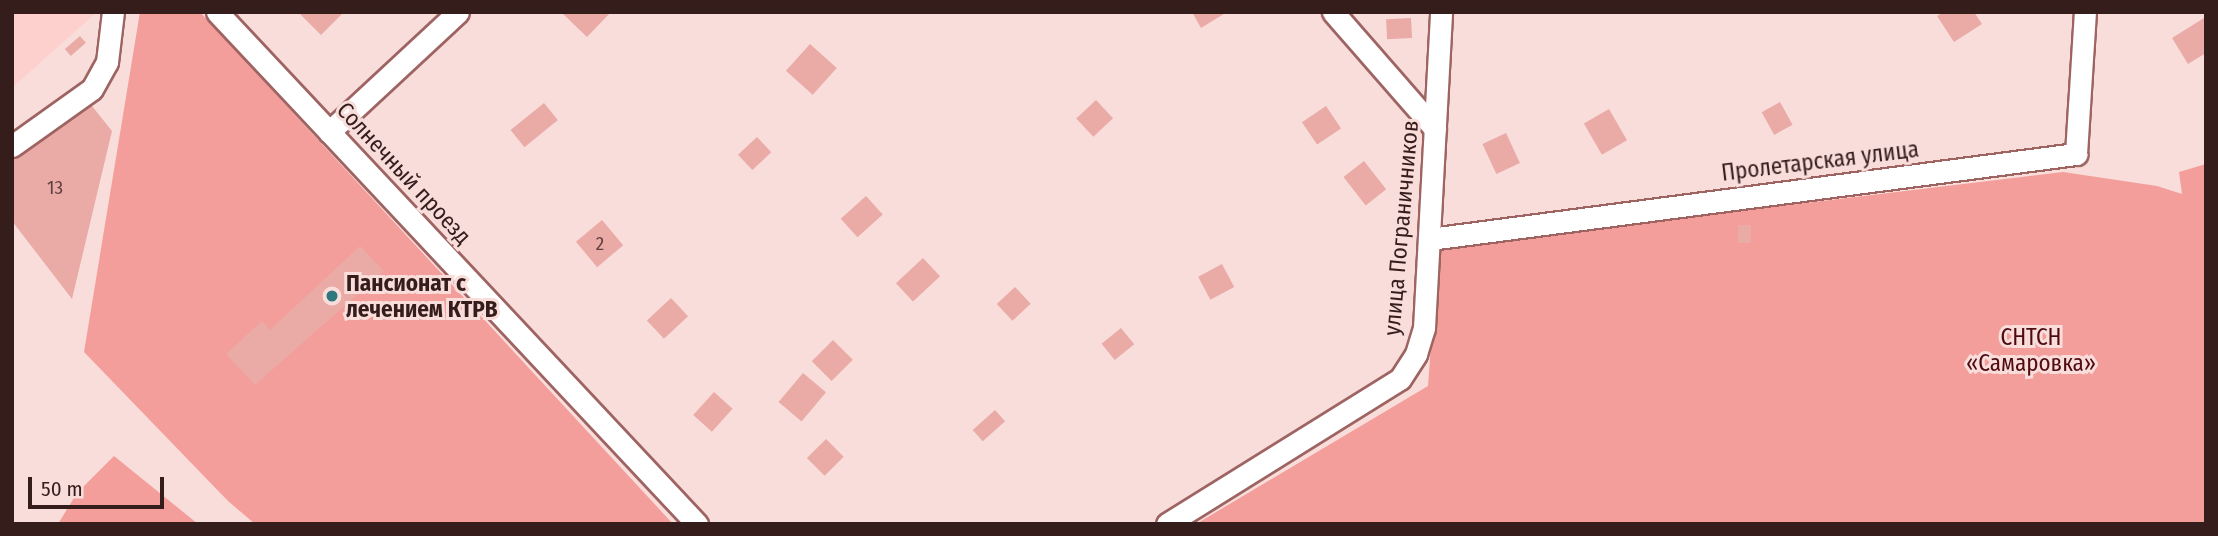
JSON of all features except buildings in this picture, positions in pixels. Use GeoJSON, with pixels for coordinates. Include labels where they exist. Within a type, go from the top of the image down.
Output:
{"type":"FeatureCollection","features":[{"type":"Feature","properties":{"kind":"street"},"geometry":{"type":"LineString","coordinates":[[12,146],[92,89],[107,62],[113,12]]}},
{"type":"Feature","properties":{"kind":"street","name":"Солнечный проезд"},"geometry":{"type":"LineString","coordinates":[[217,12],[697,524]]}},
{"type":"Feature","properties":{"kind":"street"},"geometry":{"type":"LineString","coordinates":[[329,132],[458,12]]}},
{"type":"Feature","properties":{"kind":"street"},"geometry":{"type":"LineString","coordinates":[[1333,12],[1435,129]]}},
{"type":"Feature","properties":{"kind":"street","name":"улица Пограничников"},"geometry":{"type":"LineString","coordinates":[[1167,524],[1400,379],[1416,355],[1424,328],[1441,12]]}},
{"type":"Feature","properties":{"kind":"street","name":"Пролетарская улица"},"geometry":{"type":"LineString","coordinates":[[1430,239],[2076,154],[2085,12]]}},
{"type":"Feature","properties":{"kind":"shaded area"},"geometry":{"type":"Polygon","coordinates":[[[12,12],[97,12],[12,88],[12,12]]]}},
{"type":"Feature","properties":{"kind":"green space"},"geometry":{"type":"Polygon","coordinates":[[[140,12],[200,12],[673,524],[255,524],[228,501],[84,352],[140,12]]]}},
{"type":"Feature","properties":{"kind":"green space","name":"СНТСН «Самаровка»"},"geometry":{"type":"Polygon","coordinates":[[[2206,164],[2206,524],[1196,524],[1428,386],[1438,247],[2063,172],[2157,186],[2182,194],[2179,172],[2206,164]]]}},
{"type":"Feature","properties":{"kind":"green space"},"geometry":{"type":"Polygon","coordinates":[[[114,456],[198,524],[58,524],[77,493],[114,456]]]}},
{"type":"Feature","properties":{"kind":"place","name":"Пансионат с лечением КТРВ"},"geometry":{"type":"Point","coordinates":[332,296]}}]}
